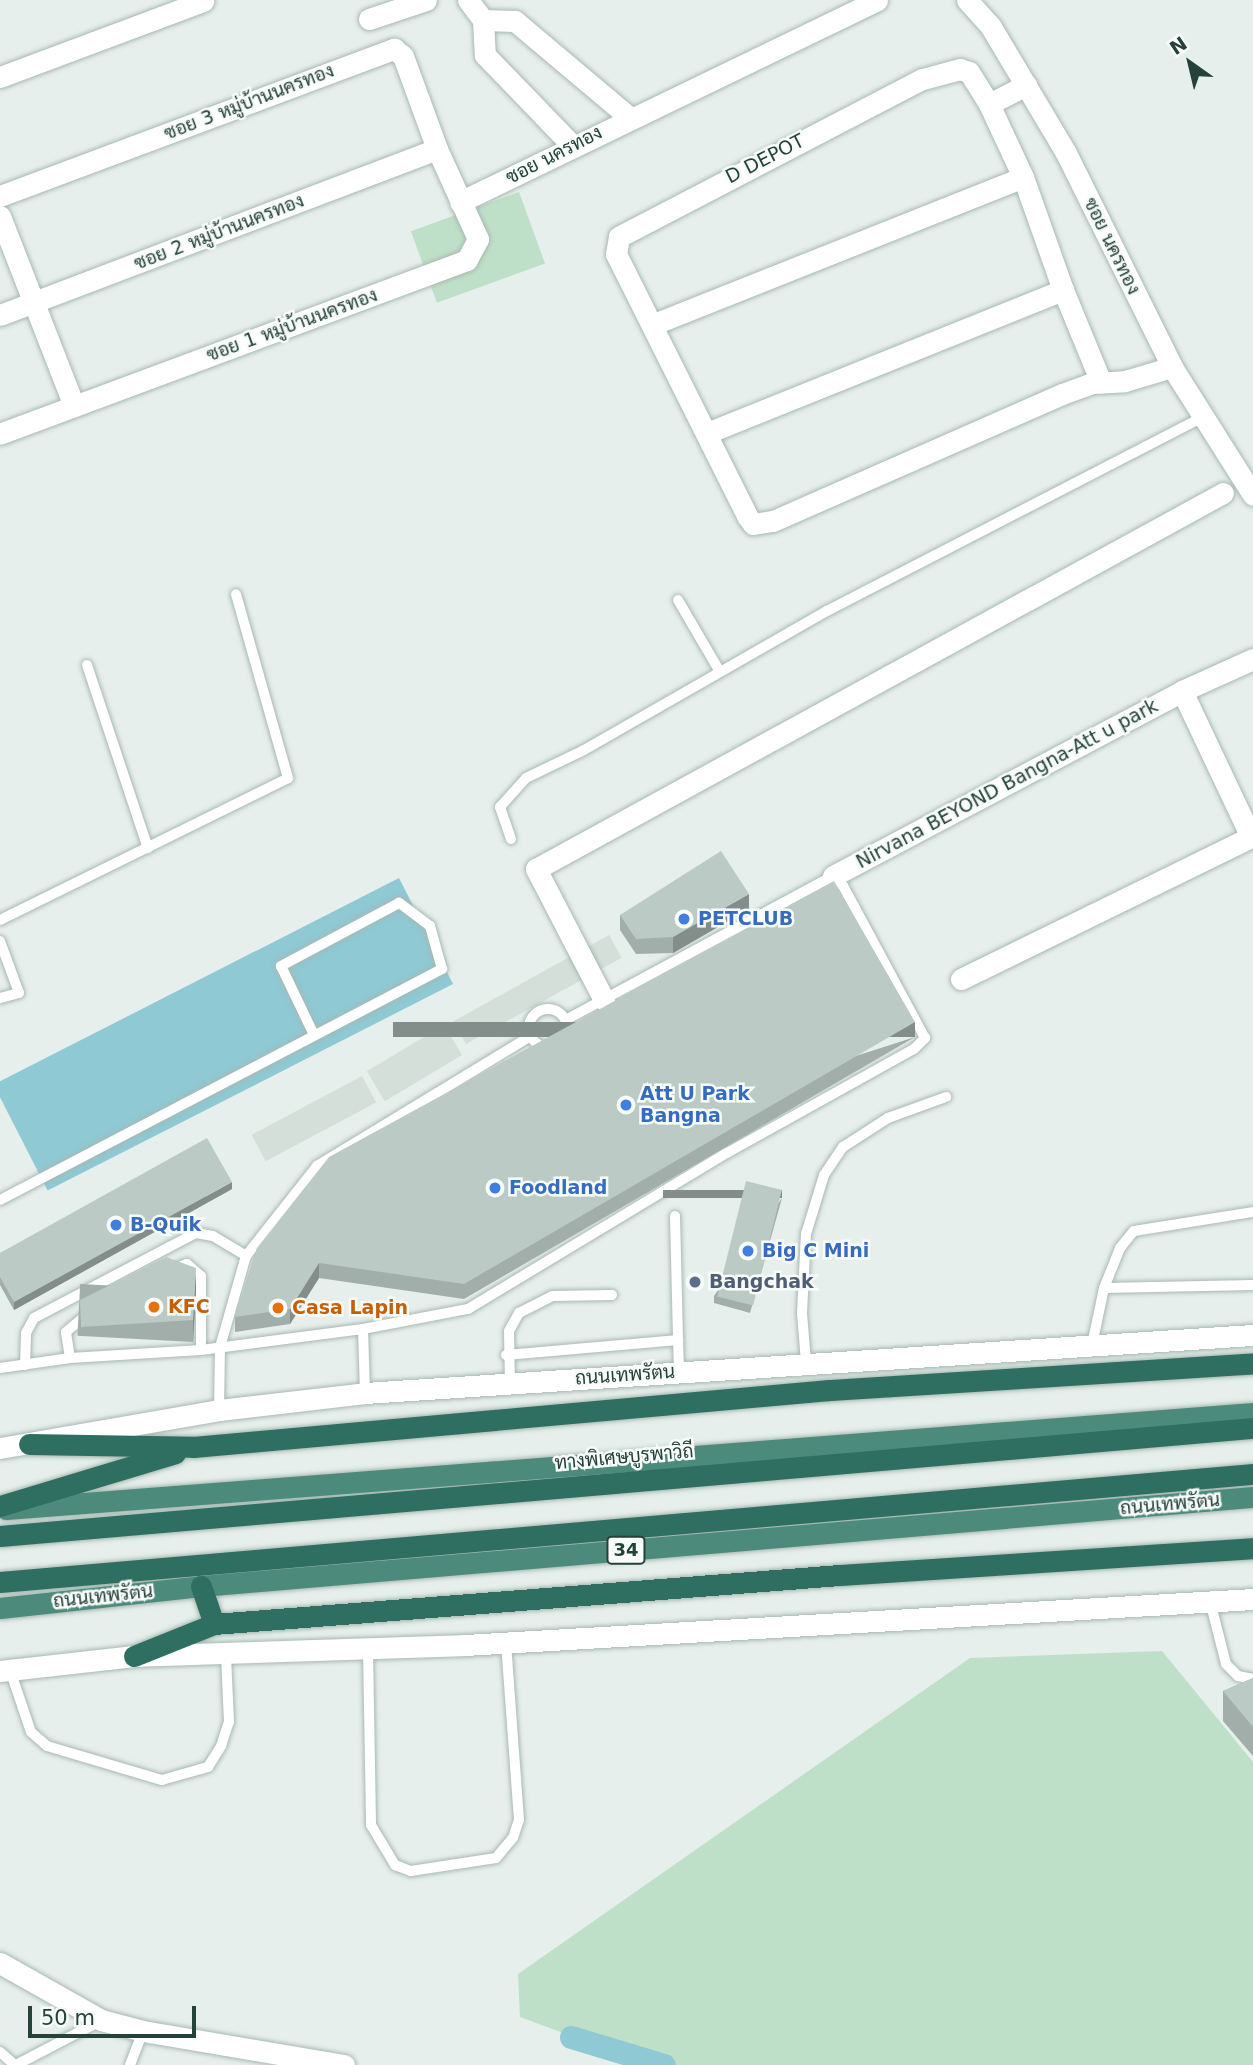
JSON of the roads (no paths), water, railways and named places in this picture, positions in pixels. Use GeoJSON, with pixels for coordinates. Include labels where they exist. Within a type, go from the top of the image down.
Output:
{"type":"FeatureCollection","features":[{"type":"Feature","properties":{"kind":"highway"},"geometry":{"type":"LineString","coordinates":[[29,1444],[193,1447],[829,1390],[1253,1363]]}},
{"type":"Feature","properties":{"kind":"highway"},"geometry":{"type":"LineString","coordinates":[[0,1508],[1253,1413]]}},
{"type":"Feature","properties":{"kind":"highway","name":"ทางพิเศษบูรพาวิถี"},"geometry":{"type":"LineString","coordinates":[[0,1536],[1253,1428]]}},
{"type":"Feature","properties":{"kind":"highway"},"geometry":{"type":"LineString","coordinates":[[0,1508],[193,1447]]}},
{"type":"Feature","properties":{"kind":"highway"},"geometry":{"type":"LineString","coordinates":[[0,1582],[1253,1474]]}},
{"type":"Feature","properties":{"kind":"highway","name":"ถนนเทพรัตน"},"geometry":{"type":"LineString","coordinates":[[0,1608],[201,1586],[1253,1497]]}},
{"type":"Feature","properties":{"kind":"highway"},"geometry":{"type":"LineString","coordinates":[[134,1656],[214,1624],[839,1575],[1253,1548]]}},
{"type":"Feature","properties":{"kind":"highway"},"geometry":{"type":"LineString","coordinates":[[201,1586],[214,1624]]}},
{"type":"Feature","properties":{"kind":"street"},"geometry":{"type":"LineString","coordinates":[[369,19],[426,0]]}},
{"type":"Feature","properties":{"kind":"street"},"geometry":{"type":"LineString","coordinates":[[468,0],[483,20],[485,55],[573,146]]}},
{"type":"Feature","properties":{"kind":"street","name":"ซอย นครทอง"},"geometry":{"type":"LineString","coordinates":[[460,202],[629,117],[877,0]]}},
{"type":"Feature","properties":{"kind":"street","name":"ซอย นครทอง"},"geometry":{"type":"LineString","coordinates":[[967,0],[991,27],[1066,153],[1172,367],[1253,495]]}},
{"type":"Feature","properties":{"kind":"street"},"geometry":{"type":"LineString","coordinates":[[0,76],[203,1]]}},
{"type":"Feature","properties":{"kind":"street"},"geometry":{"type":"LineString","coordinates":[[483,20],[515,22],[629,117]]}},
{"type":"Feature","properties":{"kind":"street","name":"ซอย 3 หมู่บ้านนครทอง"},"geometry":{"type":"LineString","coordinates":[[0,196],[388,48],[403,56],[437,149]]}},
{"type":"Feature","properties":{"kind":"street","name":"D DEPOT"},"geometry":{"type":"LineString","coordinates":[[1101,382],[1063,290],[1023,177],[989,104],[969,72],[960,69],[922,79],[630,228],[619,237],[616,254],[654,324],[747,516],[754,524],[763,523],[1062,394],[1101,382],[1125,381],[1172,367]]}},
{"type":"Feature","properties":{"kind":"street"},"geometry":{"type":"LineString","coordinates":[[989,104],[1026,85]]}},
{"type":"Feature","properties":{"kind":"street","name":"ซอย 1 หมู่บ้านนครทอง"},"geometry":{"type":"LineString","coordinates":[[0,434],[467,260],[478,239],[437,149]]}},
{"type":"Feature","properties":{"kind":"street","name":"ซอย 2 หมู่บ้านนครทอง"},"geometry":{"type":"LineString","coordinates":[[0,315],[437,149]]}},
{"type":"Feature","properties":{"kind":"street"},"geometry":{"type":"LineString","coordinates":[[654,324],[1023,177]]}},
{"type":"Feature","properties":{"kind":"street"},"geometry":{"type":"LineString","coordinates":[[0,216],[75,405]]}},
{"type":"Feature","properties":{"kind":"street"},"geometry":{"type":"LineString","coordinates":[[707,433],[1063,290]]}},
{"type":"Feature","properties":{"kind":"street"},"geometry":{"type":"LineString","coordinates":[[604,1000],[536,869],[1223,493]]}},
{"type":"Feature","properties":{"kind":"street","name":"Nirvana BEYOND Bangna-Att u park"},"geometry":{"type":"LineString","coordinates":[[833,876],[1182,691],[1253,659]]}},
{"type":"Feature","properties":{"kind":"street","name":"Nirvana BEYOND Bangna-Att u park"},"geometry":{"type":"LineString","coordinates":[[961,979],[1252,837],[1182,691]]}},
{"type":"Feature","properties":{"kind":"street","name":"ถนนเทพรัตน"},"geometry":{"type":"LineString","coordinates":[[0,1448],[219,1410],[365,1393],[806,1362],[1253,1335]]}},
{"type":"Feature","properties":{"kind":"street"},"geometry":{"type":"LineString","coordinates":[[5,1670],[134,1656],[226,1655],[506,1643],[1253,1599]]}},
{"type":"Feature","properties":{"kind":"street"},"geometry":{"type":"LineString","coordinates":[[0,1963],[101,2020],[143,2031],[337,2065]]}},
{"type":"Feature","properties":{"kind":"lane"},"geometry":{"type":"LineString","coordinates":[[512,839],[500,807],[526,778],[827,611],[1204,416]]}},
{"type":"Feature","properties":{"kind":"lane"},"geometry":{"type":"LineString","coordinates":[[0,920],[288,778],[236,594]]}},
{"type":"Feature","properties":{"kind":"lane"},"geometry":{"type":"LineString","coordinates":[[678,600],[720,672]]}},
{"type":"Feature","properties":{"kind":"lane"},"geometry":{"type":"LineString","coordinates":[[87,665],[148,848]]}},
{"type":"Feature","properties":{"kind":"lane"},"geometry":{"type":"LineString","coordinates":[[0,1368],[70,1358],[201,1350],[363,1329],[468,1308],[715,1160],[922,1044],[922,1027],[844,886],[833,876],[566,1020]]}},
{"type":"Feature","properties":{"kind":"lane"},"geometry":{"type":"LineString","coordinates":[[0,1200],[442,969],[430,926],[399,903],[281,966],[314,1035]]}},
{"type":"Feature","properties":{"kind":"lane"},"geometry":{"type":"LineString","coordinates":[[0,941],[19,993],[0,998]]}},
{"type":"Feature","properties":{"kind":"lane"},"geometry":{"type":"LineString","coordinates":[[550,1009],[566,1020],[565,1038],[556,1045],[544,1046],[531,1036],[530,1022],[538,1012],[550,1009]]}},
{"type":"Feature","properties":{"kind":"lane"},"geometry":{"type":"LineString","coordinates":[[219,1410],[220,1347],[246,1256],[326,1158],[531,1036]]}},
{"type":"Feature","properties":{"kind":"lane"},"geometry":{"type":"LineString","coordinates":[[806,1362],[802,1313],[806,1234],[824,1175],[843,1147],[888,1118],[946,1097]]}},
{"type":"Feature","properties":{"kind":"lane"},"geometry":{"type":"LineString","coordinates":[[1093,1345],[1104,1288],[1120,1248],[1134,1231],[1253,1212]]}},
{"type":"Feature","properties":{"kind":"lane"},"geometry":{"type":"LineString","coordinates":[[675,1216],[678,1371]]}},
{"type":"Feature","properties":{"kind":"lane"},"geometry":{"type":"LineString","coordinates":[[24,1365],[26,1333],[34,1318],[196,1233],[213,1236],[246,1256]]}},
{"type":"Feature","properties":{"kind":"lane"},"geometry":{"type":"LineString","coordinates":[[164,1273],[187,1264],[201,1276],[201,1350]]}},
{"type":"Feature","properties":{"kind":"lane"},"geometry":{"type":"LineString","coordinates":[[1104,1288],[1253,1285]]}},
{"type":"Feature","properties":{"kind":"lane"},"geometry":{"type":"LineString","coordinates":[[510,1384],[506,1355],[509,1331],[519,1313],[534,1302],[552,1296],[612,1295]]}},
{"type":"Feature","properties":{"kind":"lane"},"geometry":{"type":"LineString","coordinates":[[70,1358],[68,1327],[104,1304]]}},
{"type":"Feature","properties":{"kind":"lane"},"geometry":{"type":"LineString","coordinates":[[363,1329],[365,1393]]}},
{"type":"Feature","properties":{"kind":"lane"},"geometry":{"type":"LineString","coordinates":[[506,1355],[678,1340]]}},
{"type":"Feature","properties":{"kind":"lane"},"geometry":{"type":"LineString","coordinates":[[1210,1601],[1226,1664],[1238,1676],[1253,1679]]}},
{"type":"Feature","properties":{"kind":"lane"},"geometry":{"type":"LineString","coordinates":[[368,1650],[371,1825],[395,1865],[411,1871],[496,1858],[513,1838],[519,1820],[506,1643]]}},
{"type":"Feature","properties":{"kind":"lane"},"geometry":{"type":"LineString","coordinates":[[5,1670],[31,1731],[47,1746],[162,1780],[208,1767],[221,1746],[229,1722],[226,1655]]}},
{"type":"Feature","properties":{"kind":"lane"},"geometry":{"type":"LineString","coordinates":[[0,2052],[16,2065],[101,2020]]}},
{"type":"Feature","properties":{"kind":"lane"},"geometry":{"type":"LineString","coordinates":[[130,2065],[143,2031]]}},
{"type":"Feature","properties":{"kind":"water"},"geometry":{"type":"Polygon","coordinates":[[[399,878],[453,984],[48,1191],[0,1097],[0,1081],[399,878]]]}},
{"type":"Feature","properties":{"kind":"waterway"},"geometry":{"type":"LineString","coordinates":[[571,2037],[664,2065]]}},
{"type":"Feature","properties":{"kind":"place","name":"PETCLUB"},"geometry":{"type":"Point","coordinates":[684,919]}},
{"type":"Feature","properties":{"kind":"place","name":"Att U Park Bangna"},"geometry":{"type":"Point","coordinates":[626,1105]}},
{"type":"Feature","properties":{"kind":"place","name":"Foodland"},"geometry":{"type":"Point","coordinates":[495,1188]}},
{"type":"Feature","properties":{"kind":"place","name":"B-Quik"},"geometry":{"type":"Point","coordinates":[116,1225]}},
{"type":"Feature","properties":{"kind":"place","name":"Big C Mini"},"geometry":{"type":"Point","coordinates":[748,1251]}},
{"type":"Feature","properties":{"kind":"place","name":"Bangchak"},"geometry":{"type":"Point","coordinates":[695,1282]}},
{"type":"Feature","properties":{"kind":"place","name":"KFC"},"geometry":{"type":"Point","coordinates":[154,1307]}},
{"type":"Feature","properties":{"kind":"place","name":"Casa Lapin"},"geometry":{"type":"Point","coordinates":[278,1308]}}]}
